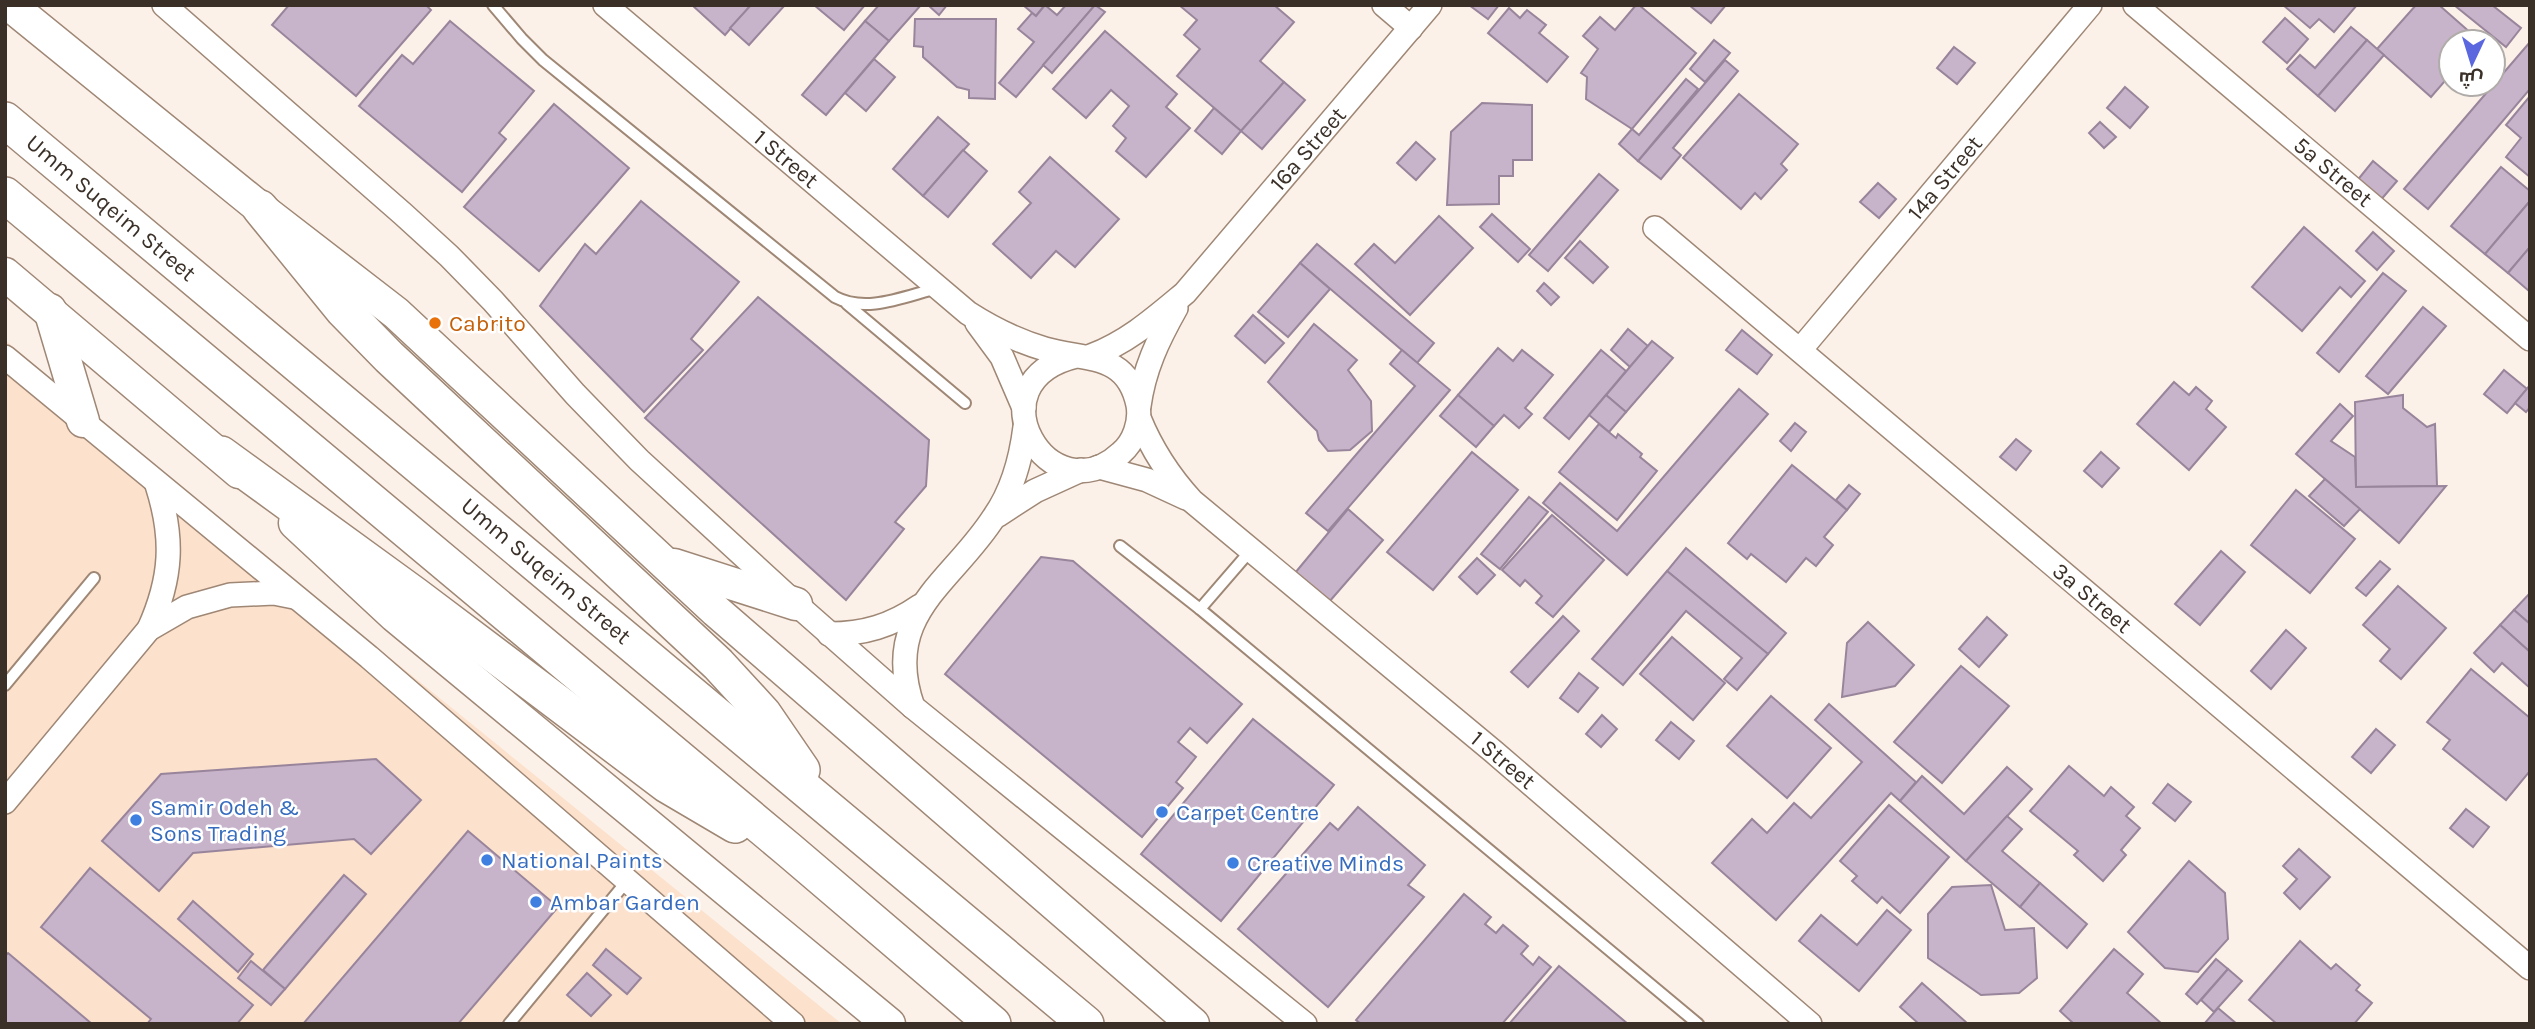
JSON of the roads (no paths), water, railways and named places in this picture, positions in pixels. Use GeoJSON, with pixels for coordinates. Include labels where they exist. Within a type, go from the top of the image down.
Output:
{"type":"FeatureCollection","features":[{"type":"Feature","properties":{"kind":"main road"},"geometry":{"type":"LineString","coordinates":[[10,5],[260,208],[396,313],[716,611],[1193,1024]]}},
{"type":"Feature","properties":{"kind":"main road","name":"Umm Suqeim Street"},"geometry":{"type":"LineString","coordinates":[[5,120],[818,797],[1086,1024]]}},
{"type":"Feature","properties":{"kind":"main road"},"geometry":{"type":"LineString","coordinates":[[5,195],[789,850],[993,1024]]}},
{"type":"Feature","properties":{"kind":"main road"},"geometry":{"type":"LineString","coordinates":[[260,208],[335,300],[389,357],[741,688],[783,740],[818,797]]}},
{"type":"Feature","properties":{"kind":"main road"},"geometry":{"type":"LineString","coordinates":[[5,274],[221,454],[395,616],[889,1024]]}},
{"type":"Feature","properties":{"kind":"main road"},"geometry":{"type":"LineString","coordinates":[[50,310],[83,421]]}},
{"type":"Feature","properties":{"kind":"main road"},"geometry":{"type":"LineString","coordinates":[[221,454],[415,595],[667,785],[707,810],[789,850]]}},
{"type":"Feature","properties":{"kind":"main road"},"geometry":{"type":"LineString","coordinates":[[663,561],[796,604]]}},
{"type":"Feature","properties":{"kind":"street"},"geometry":{"type":"LineString","coordinates":[[164,5],[449,256],[639,460],[829,634],[913,707],[1305,1024]]}},
{"type":"Feature","properties":{"kind":"street","name":"1 Street"},"geometry":{"type":"LineString","coordinates":[[605,5],[968,313],[987,333],[1002,357],[1024,417]]}},
{"type":"Feature","properties":{"kind":"street"},"geometry":{"type":"LineString","coordinates":[[1384,5],[1411,28]]}},
{"type":"Feature","properties":{"kind":"street","name":"16a Street"},"geometry":{"type":"LineString","coordinates":[[1084,356],[1109,349],[1134,335],[1185,293],[1430,5]]}},
{"type":"Feature","properties":{"kind":"street","name":"14a Street"},"geometry":{"type":"LineString","coordinates":[[1800,351],[2091,5]]}},
{"type":"Feature","properties":{"kind":"street","name":"5a Street"},"geometry":{"type":"LineString","coordinates":[[2135,5],[2530,339]]}},
{"type":"Feature","properties":{"kind":"street","name":"3a Street"},"geometry":{"type":"LineString","coordinates":[[1655,228],[2530,968]]}},
{"type":"Feature","properties":{"kind":"street","name":"16a Street"},"geometry":{"type":"LineString","coordinates":[[1139,413],[1147,366],[1155,346],[1185,293]]}},
{"type":"Feature","properties":{"kind":"street","name":"1 Street"},"geometry":{"type":"LineString","coordinates":[[968,313],[1019,341],[1084,356]]}},
{"type":"Feature","properties":{"kind":"street"},"geometry":{"type":"LineString","coordinates":[[913,707],[904,663],[912,624],[920,606],[993,520],[1003,502],[1018,466],[1027,392],[1035,378],[1046,367],[1061,359],[1084,356],[1109,363],[1124,374],[1134,390],[1139,413],[1135,434],[1126,449],[1114,460],[1035,491],[993,520]]}},
{"type":"Feature","properties":{"kind":"street"},"geometry":{"type":"LineString","coordinates":[[5,357],[296,597],[793,1024]]}},
{"type":"Feature","properties":{"kind":"street","name":"1 Street"},"geometry":{"type":"LineString","coordinates":[[1139,413],[1148,441],[1192,501],[1484,743],[1810,1024]]}},
{"type":"Feature","properties":{"kind":"street"},"geometry":{"type":"LineString","coordinates":[[1024,417],[1032,444],[1045,458],[1062,467],[1090,469]]}},
{"type":"Feature","properties":{"kind":"street","name":"1 Street"},"geometry":{"type":"LineString","coordinates":[[1090,469],[1147,480],[1192,501]]}},
{"type":"Feature","properties":{"kind":"street"},"geometry":{"type":"LineString","coordinates":[[5,802],[149,629],[159,607],[169,558],[165,509],[157,485]]}},
{"type":"Feature","properties":{"kind":"street"},"geometry":{"type":"LineString","coordinates":[[149,629],[187,607],[230,595],[274,593],[296,597]]}},
{"type":"Feature","properties":{"kind":"street"},"geometry":{"type":"LineString","coordinates":[[829,634],[848,634],[887,626],[920,606]]}},
{"type":"Feature","properties":{"kind":"lane"},"geometry":{"type":"LineString","coordinates":[[493,5],[543,60],[845,302],[965,403]]}},
{"type":"Feature","properties":{"kind":"lane"},"geometry":{"type":"LineString","coordinates":[[845,302],[865,306],[938,288]]}},
{"type":"Feature","properties":{"kind":"lane"},"geometry":{"type":"LineString","coordinates":[[1120,545],[1698,1024]]}},
{"type":"Feature","properties":{"kind":"lane"},"geometry":{"type":"LineString","coordinates":[[1200,609],[1251,550]]}},
{"type":"Feature","properties":{"kind":"lane"},"geometry":{"type":"LineString","coordinates":[[5,685],[94,578]]}},
{"type":"Feature","properties":{"kind":"lane"},"geometry":{"type":"LineString","coordinates":[[509,1024],[628,881]]}},
{"type":"Feature","properties":{"kind":"place","name":"Cabrito"},"geometry":{"type":"Point","coordinates":[435,323]}},
{"type":"Feature","properties":{"kind":"place","name":"Carpet Centre"},"geometry":{"type":"Point","coordinates":[1162,812]}},
{"type":"Feature","properties":{"kind":"place","name":"Samir Odeh & Sons Trading"},"geometry":{"type":"Point","coordinates":[136,820]}},
{"type":"Feature","properties":{"kind":"place","name":"National Paints"},"geometry":{"type":"Point","coordinates":[487,860]}},
{"type":"Feature","properties":{"kind":"place","name":"Creative Minds"},"geometry":{"type":"Point","coordinates":[1233,863]}},
{"type":"Feature","properties":{"kind":"place","name":"Ambar Garden"},"geometry":{"type":"Point","coordinates":[536,902]}}]}
